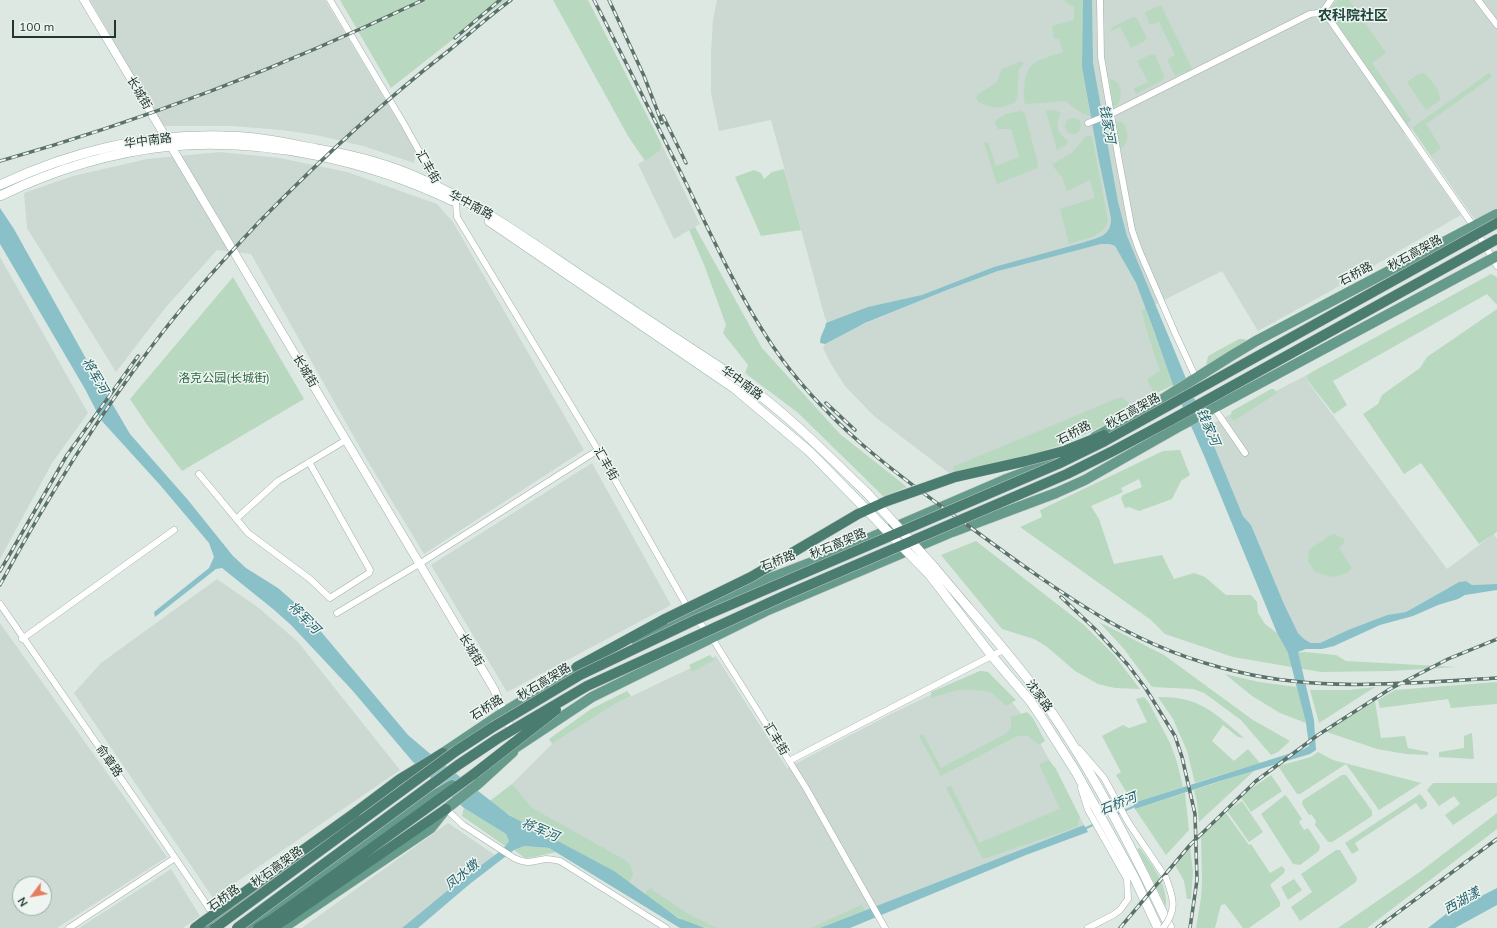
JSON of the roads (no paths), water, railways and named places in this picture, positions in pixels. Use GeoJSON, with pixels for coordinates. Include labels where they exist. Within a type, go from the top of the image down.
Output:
{"type":"FeatureCollection","features":[{"type":"Feature","properties":{"kind":"highway","name":"秋石高架路"},"geometry":{"type":"LineString","coordinates":[[216,924],[456,751],[580,675],[709,614],[1058,464],[1105,441],[1497,223]]}},
{"type":"Feature","properties":{"kind":"highway","name":"秋石高架路"},"geometry":{"type":"LineString","coordinates":[[237,928],[458,765],[497,739],[587,686],[793,592],[1080,468],[1171,420],[1497,239]]}},
{"type":"Feature","properties":{"kind":"highway"},"geometry":{"type":"LineString","coordinates":[[576,668],[665,619],[751,577],[858,514],[887,501],[955,477],[1064,451],[1159,412]]}},
{"type":"Feature","properties":{"kind":"highway"},"geometry":{"type":"LineString","coordinates":[[258,928],[284,911],[474,774],[587,686]]}},
{"type":"Feature","properties":{"kind":"highway"},"geometry":{"type":"LineString","coordinates":[[195,928],[356,812],[440,754]]}},
{"type":"Feature","properties":{"kind":"highway"},"geometry":{"type":"LineString","coordinates":[[272,928],[292,916],[442,812]]}},
{"type":"Feature","properties":{"kind":"main road","name":"华中南路"},"geometry":{"type":"LineString","coordinates":[[0,185],[23,174],[102,148],[138,141],[165,138],[226,136],[284,142],[335,152],[378,163],[421,179],[440,188],[505,224],[585,279],[746,385],[818,446],[867,494]]}},
{"type":"Feature","properties":{"kind":"main road","name":"华中南路"},"geometry":{"type":"LineString","coordinates":[[0,196],[29,182],[68,168],[122,154],[170,146],[224,145],[276,148],[324,157],[363,167],[406,181],[456,203],[506,232],[610,305],[734,388],[810,452],[858,501],[932,570]]}},
{"type":"Feature","properties":{"kind":"main road","name":"石桥路"},"geometry":{"type":"LineString","coordinates":[[440,754],[504,712],[576,668],[755,584],[823,558],[1004,480],[1031,470],[1062,455],[1150,407],[1256,341],[1497,214]]}},
{"type":"Feature","properties":{"kind":"main road"},"geometry":{"type":"LineString","coordinates":[[250,928],[428,799],[518,746],[592,697],[766,611],[952,532],[1056,493],[1085,480],[1180,426],[1495,260]]}},
{"type":"Feature","properties":{"kind":"main road","name":"沈家路"},"geometry":{"type":"LineString","coordinates":[[867,494],[1003,650],[1032,686],[1064,731],[1085,764],[1140,863],[1170,928]]}},
{"type":"Feature","properties":{"kind":"main road","name":"沈家路"},"geometry":{"type":"LineString","coordinates":[[932,570],[992,656],[1031,702],[1076,772],[1099,822],[1134,877],[1158,928]]}},
{"type":"Feature","properties":{"kind":"main road"},"geometry":{"type":"LineString","coordinates":[[283,928],[431,828],[442,812],[478,784],[518,746]]}},
{"type":"Feature","properties":{"kind":"main road","name":"石桥路"},"geometry":{"type":"LineString","coordinates":[[205,928],[216,924],[414,772]]}},
{"type":"Feature","properties":{"kind":"street","name":"长城街"},"geometry":{"type":"LineString","coordinates":[[84,0],[494,689],[518,746]]}},
{"type":"Feature","properties":{"kind":"street","name":"汇丰街"},"geometry":{"type":"LineString","coordinates":[[330,0],[404,124],[440,188],[456,203],[457,217],[598,450],[692,614],[712,638],[806,788],[885,928]]}},
{"type":"Feature","properties":{"kind":"street"},"geometry":{"type":"LineString","coordinates":[[1100,0],[1101,57],[1132,230],[1194,379]]}},
{"type":"Feature","properties":{"kind":"street"},"geometry":{"type":"LineString","coordinates":[[1321,14],[1331,0]]}},
{"type":"Feature","properties":{"kind":"street"},"geometry":{"type":"LineString","coordinates":[[1478,0],[1497,25]]}},
{"type":"Feature","properties":{"kind":"street"},"geometry":{"type":"LineString","coordinates":[[1088,123],[1111,114],[1310,14],[1321,14],[1330,20],[1474,227],[1495,260]]}},
{"type":"Feature","properties":{"kind":"street"},"geometry":{"type":"LineString","coordinates":[[1211,410],[1245,453]]}},
{"type":"Feature","properties":{"kind":"street"},"geometry":{"type":"LineString","coordinates":[[236,519],[278,481],[346,440]]}},
{"type":"Feature","properties":{"kind":"street"},"geometry":{"type":"LineString","coordinates":[[337,614],[419,564],[598,450]]}},
{"type":"Feature","properties":{"kind":"street"},"geometry":{"type":"LineString","coordinates":[[199,474],[248,533],[305,575],[330,598],[369,573],[370,570],[309,462]]}},
{"type":"Feature","properties":{"kind":"street"},"geometry":{"type":"LineString","coordinates":[[23,638],[174,530]]}},
{"type":"Feature","properties":{"kind":"street","name":"俞章路"},"geometry":{"type":"LineString","coordinates":[[0,604],[175,858],[216,924]]}},
{"type":"Feature","properties":{"kind":"street"},"geometry":{"type":"LineString","coordinates":[[789,761],[1003,650]]}},
{"type":"Feature","properties":{"kind":"street"},"geometry":{"type":"LineString","coordinates":[[1064,731],[1104,778],[1124,816],[1166,878],[1172,893],[1173,913],[1163,928]]}},
{"type":"Feature","properties":{"kind":"street"},"geometry":{"type":"LineString","coordinates":[[442,812],[494,846],[522,862],[533,863],[547,859],[560,861],[666,928]]}},
{"type":"Feature","properties":{"kind":"street"},"geometry":{"type":"LineString","coordinates":[[1088,928],[1120,910],[1128,899],[1126,879],[1099,822]]}},
{"type":"Feature","properties":{"kind":"street"},"geometry":{"type":"LineString","coordinates":[[69,928],[175,858]]}},
{"type":"Feature","properties":{"kind":"water"},"geometry":{"type":"Polygon","coordinates":[[[1083,0],[1092,0],[1093,63],[1118,202],[1127,236],[1243,516],[1251,525],[1284,604],[1298,633],[1311,643],[1320,643],[1387,615],[1406,612],[1459,582],[1466,581],[1472,585],[1497,584],[1497,590],[1465,595],[1413,616],[1380,625],[1334,646],[1322,649],[1306,649],[1298,652],[1314,720],[1316,750],[1310,754],[1135,809],[1133,803],[1304,749],[1309,746],[1306,723],[1288,653],[1277,633],[1205,458],[1173,385],[1136,283],[1115,246],[1101,244],[998,271],[865,323],[825,344],[820,343],[826,323],[868,307],[922,295],[994,267],[1085,242],[1100,237],[1107,232],[1111,218],[1082,67],[1083,0]]]}},
{"type":"Feature","properties":{"kind":"water","name":"将军河"},"geometry":{"type":"Polygon","coordinates":[[[0,208],[14,229],[89,364],[130,434],[188,500],[233,556],[246,568],[278,588],[302,609],[408,735],[509,815],[614,871],[678,918],[705,928],[680,928],[549,848],[524,846],[514,850],[471,883],[418,928],[402,928],[453,886],[503,849],[509,841],[506,834],[464,808],[413,762],[352,690],[291,625],[222,568],[216,569],[155,617],[154,612],[209,568],[214,557],[209,543],[160,485],[101,420],[85,389],[0,244],[0,208]]]}},
{"type":"Feature","properties":{"kind":"water"},"geometry":{"type":"Polygon","coordinates":[[[1084,825],[1088,832],[1026,855],[850,928],[820,928],[1084,825]]]}},
{"type":"Feature","properties":{"kind":"water"},"geometry":{"type":"Polygon","coordinates":[[[1497,888],[1497,905],[1455,928],[1428,928],[1446,914],[1497,888]]]}},
{"type":"Feature","properties":{"kind":"waterway","name":"石桥河"},"geometry":{"type":"LineString","coordinates":[[1115,815],[1135,806]]}},
{"type":"Feature","properties":{"kind":"waterway","name":"石桥河"},"geometry":{"type":"LineString","coordinates":[[1084,829],[1095,824]]}},
{"type":"Feature","properties":{"kind":"railway"},"geometry":{"type":"LineString","coordinates":[[0,161],[108,128],[215,90],[320,47],[423,0]]}},
{"type":"Feature","properties":{"kind":"railway"},"geometry":{"type":"LineString","coordinates":[[455,38],[500,0]]}},
{"type":"Feature","properties":{"kind":"railway"},"geometry":{"type":"LineString","coordinates":[[0,585],[53,493],[111,403],[152,346],[204,282],[260,221],[350,134],[422,72],[511,0]]}},
{"type":"Feature","properties":{"kind":"railway"},"geometry":{"type":"LineString","coordinates":[[594,0],[727,268],[772,345],[792,373],[838,422],[889,467],[915,487],[1055,588],[1090,610],[1155,645],[1188,658],[1239,672],[1302,682],[1335,684],[1401,684],[1497,678]]}},
{"type":"Feature","properties":{"kind":"railway"},"geometry":{"type":"LineString","coordinates":[[609,0],[644,76],[662,123]]}},
{"type":"Feature","properties":{"kind":"railway"},"geometry":{"type":"LineString","coordinates":[[663,116],[686,163]]}},
{"type":"Feature","properties":{"kind":"railway"},"geometry":{"type":"LineString","coordinates":[[0,571],[67,455],[138,356]]}},
{"type":"Feature","properties":{"kind":"railway"},"geometry":{"type":"LineString","coordinates":[[826,403],[855,430]]}},
{"type":"Feature","properties":{"kind":"railway"},"geometry":{"type":"LineString","coordinates":[[1061,597],[1095,629],[1128,665],[1146,689],[1175,736],[1182,757],[1195,814],[1197,880],[1190,928]]}},
{"type":"Feature","properties":{"kind":"railway"},"geometry":{"type":"LineString","coordinates":[[1120,928],[1190,845],[1256,781],[1318,735],[1390,689],[1448,659],[1497,639]]}},
{"type":"Feature","properties":{"kind":"railway"},"geometry":{"type":"LineString","coordinates":[[1377,928],[1497,839]]}},
{"type":"Feature","properties":{"kind":"district","name":"农科院社区"},"geometry":{"type":"Point","coordinates":[1353,16]}},
{"type":"Feature","properties":{"kind":"water label","name":"钱家河"},"geometry":{"type":"Point","coordinates":[1107,124]}},
{"type":"Feature","properties":{"kind":"water label","name":"钱家河"},"geometry":{"type":"Point","coordinates":[1208,427]}},
{"type":"Feature","properties":{"kind":"water label","name":"凤水墩"},"geometry":{"type":"Point","coordinates":[462,875]}},
{"type":"Feature","properties":{"kind":"water label","name":"西湖漾"},"geometry":{"type":"Point","coordinates":[1462,901]}},
{"type":"Feature","properties":{"kind":"park label","name":"洛克公园(长城街)"},"geometry":{"type":"Point","coordinates":[224,378]}}]}
